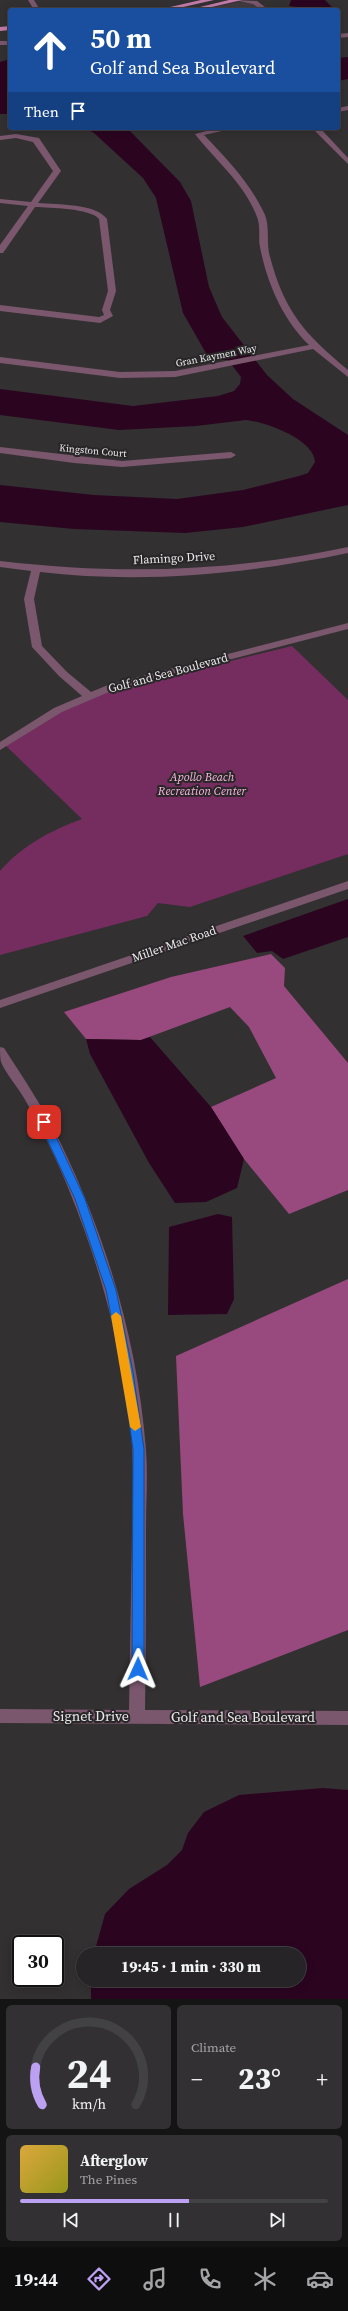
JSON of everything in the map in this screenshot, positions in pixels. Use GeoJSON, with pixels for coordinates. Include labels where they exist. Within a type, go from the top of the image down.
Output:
{"type":"FeatureCollection","features":[{"type":"Feature","properties":{"kind":"main road"},"geometry":{"type":"LineString","coordinates":[[170,8],[211,0]]}},
{"type":"Feature","properties":{"kind":"main road"},"geometry":{"type":"LineString","coordinates":[[200,8],[238,0]]}},
{"type":"Feature","properties":{"kind":"street"},"geometry":{"type":"LineString","coordinates":[[238,0],[255,2],[268,8]]}},
{"type":"Feature","properties":{"kind":"street"},"geometry":{"type":"LineString","coordinates":[[220,130],[199,134],[228,165],[248,191],[262,217],[263,247],[276,286],[291,317],[315,346],[348,374]]}},
{"type":"Feature","properties":{"kind":"street"},"geometry":{"type":"LineString","coordinates":[[318,130],[348,162]]}},
{"type":"Feature","properties":{"kind":"street"},"geometry":{"type":"LineString","coordinates":[[0,138],[16,136],[36,140],[57,171],[0,251]]}},
{"type":"Feature","properties":{"kind":"street"},"geometry":{"type":"LineString","coordinates":[[0,201],[34,203],[89,210],[99,214],[103,219],[112,291],[106,310],[109,316],[100,320],[0,308]]}},
{"type":"Feature","properties":{"kind":"street","name":"Gran Kaymen Way"},"geometry":{"type":"LineString","coordinates":[[0,360],[120,375],[175,374],[315,346]]}},
{"type":"Feature","properties":{"kind":"street","name":"Kingston Court"},"geometry":{"type":"LineString","coordinates":[[0,450],[122,464],[231,455]]}},
{"type":"Feature","properties":{"kind":"street","name":"Flamingo Drive"},"geometry":{"type":"LineString","coordinates":[[0,564],[36,569],[149,575],[268,565],[348,550]]}},
{"type":"Feature","properties":{"kind":"street"},"geometry":{"type":"LineString","coordinates":[[36,569],[29,599],[36,647],[63,674],[89,696]]}},
{"type":"Feature","properties":{"kind":"street","name":"Golf and Sea Boulevard"},"geometry":{"type":"LineString","coordinates":[[0,747],[34,724],[89,696],[136,679],[348,626]]}},
{"type":"Feature","properties":{"kind":"street","name":"Miller Mac Road"},"geometry":{"type":"LineString","coordinates":[[0,1004],[348,885]]}},
{"type":"Feature","properties":{"kind":"street","name":"Signet Drive"},"geometry":{"type":"LineString","coordinates":[[0,1051],[52,1135],[80,1199],[111,1290],[127,1372],[139,1449],[137,1716],[0,1716]]}},
{"type":"Feature","properties":{"kind":"street","name":"Golf and Sea Boulevard"},"geometry":{"type":"LineString","coordinates":[[137,1716],[348,1718]]}},
{"type":"Feature","properties":{"kind":"shaded area"},"geometry":{"type":"Polygon","coordinates":[[[291,0],[325,0],[333,8],[303,8],[289,6],[291,0]]]}},
{"type":"Feature","properties":{"kind":"shaded area"},"geometry":{"type":"Polygon","coordinates":[[[238,2],[253,3],[259,8],[209,8],[238,2]]]}},
{"type":"Feature","properties":{"kind":"shaded area"},"geometry":{"type":"Polygon","coordinates":[[[348,57],[348,79],[340,81],[340,58],[348,57]]]}},
{"type":"Feature","properties":{"kind":"shaded area"},"geometry":{"type":"Polygon","coordinates":[[[8,60],[8,114],[0,114],[0,62],[8,60]]]}},
{"type":"Feature","properties":{"kind":"shaded area"},"geometry":{"type":"Polygon","coordinates":[[[89,130],[129,130],[180,182],[191,201],[209,287],[222,317],[267,375],[293,399],[348,435],[348,505],[243,527],[185,533],[74,529],[0,522],[0,485],[94,495],[177,499],[243,490],[299,476],[308,473],[315,462],[313,454],[298,439],[276,428],[254,421],[246,420],[196,426],[119,430],[0,415],[0,389],[133,406],[218,396],[234,391],[240,384],[241,377],[228,360],[214,360],[207,355],[183,313],[156,198],[143,178],[94,133],[89,130]]]}},
{"type":"Feature","properties":{"kind":"shaded area"},"geometry":{"type":"Polygon","coordinates":[[[348,899],[348,937],[283,959],[272,951],[257,953],[243,936],[348,899]]]}},
{"type":"Feature","properties":{"kind":"shaded area"},"geometry":{"type":"Polygon","coordinates":[[[271,954],[285,968],[284,986],[348,1063],[348,1190],[289,1214],[244,1159],[211,1107],[276,1078],[249,1027],[230,1007],[141,1040],[86,1039],[64,1012],[171,977],[271,954]]]}},
{"type":"Feature","properties":{"kind":"shaded area"},"geometry":{"type":"Polygon","coordinates":[[[150,1037],[211,1107],[244,1159],[237,1188],[206,1202],[175,1203],[149,1163],[90,1054],[86,1039],[141,1040],[150,1037]]]}},
{"type":"Feature","properties":{"kind":"shaded area"},"geometry":{"type":"Polygon","coordinates":[[[218,1214],[232,1217],[234,1299],[227,1314],[168,1315],[169,1227],[218,1214]]]}},
{"type":"Feature","properties":{"kind":"shaded area"},"geometry":{"type":"Polygon","coordinates":[[[348,1279],[348,1630],[200,1687],[183,1514],[176,1356],[348,1279]]]}},
{"type":"Feature","properties":{"kind":"shaded area"},"geometry":{"type":"Polygon","coordinates":[[[323,1788],[348,1790],[348,1999],[91,1999],[91,1987],[306,1987],[306,1947],[96,1947],[105,1914],[129,1889],[167,1865],[182,1850],[188,1833],[204,1812],[239,1795],[323,1788]]]}},
{"type":"Feature","properties":{"kind":"green space","name":"Apollo Beach Recreation Center"},"geometry":{"type":"Polygon","coordinates":[[[292,646],[348,700],[348,854],[190,907],[158,903],[147,916],[0,955],[0,871],[28,846],[48,834],[82,819],[4,744],[89,696],[292,646]]]}},
{"type":"Feature","properties":{"kind":"slow traffic"},"geometry":{"type":"LineString","coordinates":[[116,1316],[127,1372],[135,1427]]}},
{"type":"Feature","properties":{"kind":"route"},"geometry":{"type":"LineString","coordinates":[[44,1122],[52,1135],[80,1199],[111,1290],[127,1372],[139,1449],[138,1669]]}}]}
